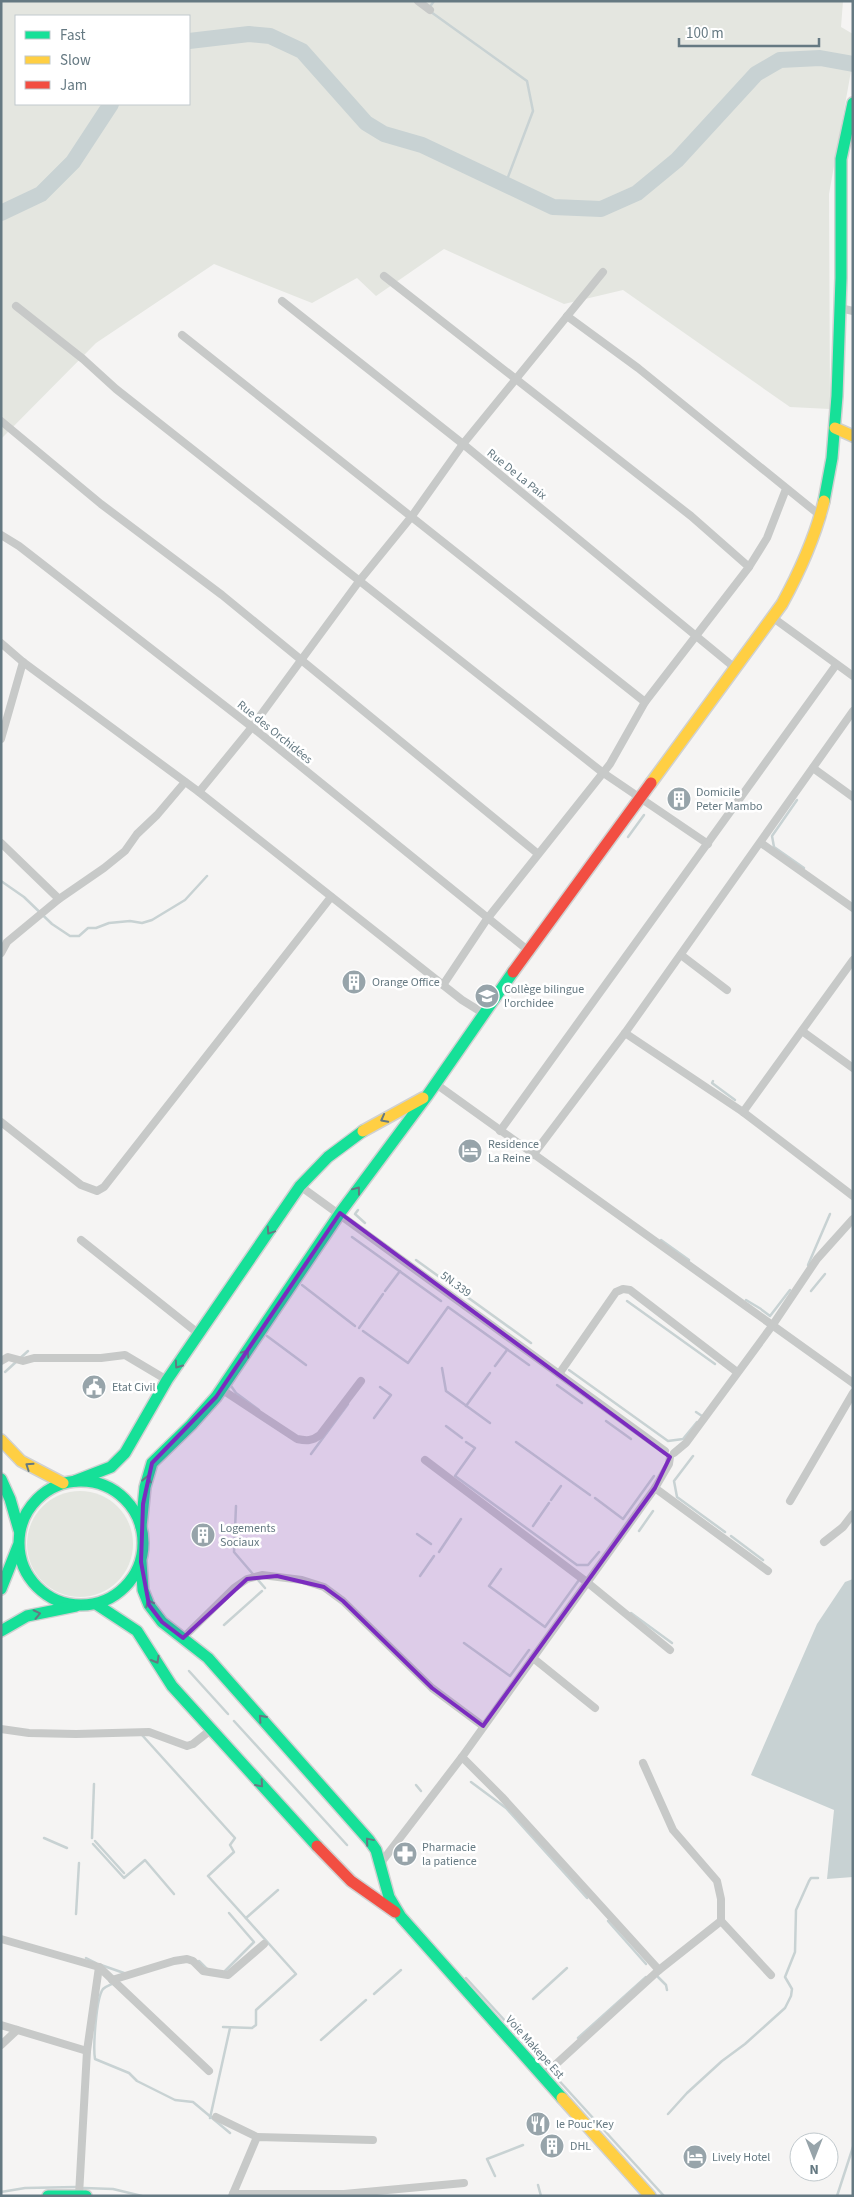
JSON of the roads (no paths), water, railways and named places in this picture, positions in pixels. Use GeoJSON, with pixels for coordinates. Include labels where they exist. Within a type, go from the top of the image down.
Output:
{"type":"FeatureCollection","features":[{"type":"Feature","properties":{"kind":"main road"},"geometry":{"type":"LineString","coordinates":[[1,1631],[16,1620],[29,1615],[96,1604],[112,1597],[125,1588],[134,1576],[144,1545],[142,1528],[145,1487],[152,1463],[191,1425],[221,1389],[340,1213],[436,1084],[483,1012],[530,952],[795,583],[809,555],[822,516],[831,468],[835,428],[840,308],[842,155],[853,103]]}},
{"type":"Feature","properties":{"kind":"main road"},"geometry":{"type":"LineString","coordinates":[[835,428],[853,436]]}},
{"type":"Feature","properties":{"kind":"main road"},"geometry":{"type":"LineString","coordinates":[[76,1606],[55,1601],[40,1591],[28,1578],[20,1562],[19,1530],[24,1516],[35,1500],[48,1490],[63,1483],[75,1481],[120,1461],[167,1380],[300,1186],[320,1163],[343,1143],[362,1130],[427,1096]]}},
{"type":"Feature","properties":{"kind":"main road"},"geometry":{"type":"LineString","coordinates":[[1,1440],[18,1459],[30,1468],[63,1483]]}},
{"type":"Feature","properties":{"kind":"main road"},"geometry":{"type":"LineString","coordinates":[[1,1479],[10,1499],[19,1530]]}},
{"type":"Feature","properties":{"kind":"main road"},"geometry":{"type":"LineString","coordinates":[[75,1481],[97,1483],[117,1492],[132,1508],[142,1528]]}},
{"type":"Feature","properties":{"kind":"main road"},"geometry":{"type":"LineString","coordinates":[[1,1589],[18,1546]]}},
{"type":"Feature","properties":{"kind":"main road"},"geometry":{"type":"LineString","coordinates":[[140,1562],[143,1590],[149,1605],[162,1622],[208,1658],[298,1758],[374,1847],[389,1897],[401,1917]]}},
{"type":"Feature","properties":{"kind":"main road"},"geometry":{"type":"LineString","coordinates":[[96,1604],[137,1631],[172,1686],[296,1825],[351,1881],[401,1917]]}},
{"type":"Feature","properties":{"kind":"main road","name":"Voie Makepe Est"},"geometry":{"type":"LineString","coordinates":[[401,1917],[650,2196]]}},
{"type":"Feature","properties":{"kind":"main road"},"geometry":{"type":"LineString","coordinates":[[48,2196],[83,2195]]}},
{"type":"Feature","properties":{"kind":"street"},"geometry":{"type":"LineString","coordinates":[[418,1],[430,10]]}},
{"type":"Feature","properties":{"kind":"street"},"geometry":{"type":"LineString","coordinates":[[199,792],[252,727],[360,580],[412,516],[514,379],[603,272]]}},
{"type":"Feature","properties":{"kind":"street"},"geometry":{"type":"LineString","coordinates":[[384,276],[691,516],[749,567]]}},
{"type":"Feature","properties":{"kind":"street","name":"Rue De La Paix"},"geometry":{"type":"LineString","coordinates":[[282,301],[464,444],[735,668]]}},
{"type":"Feature","properties":{"kind":"street"},"geometry":{"type":"LineString","coordinates":[[16,306],[83,359],[116,389],[602,772],[708,844]]}},
{"type":"Feature","properties":{"kind":"street"},"geometry":{"type":"LineString","coordinates":[[840,308],[853,311]]}},
{"type":"Feature","properties":{"kind":"street"},"geometry":{"type":"LineString","coordinates":[[567,316],[638,368],[786,489],[822,516]]}},
{"type":"Feature","properties":{"kind":"street"},"geometry":{"type":"LineString","coordinates":[[182,335],[644,702]]}},
{"type":"Feature","properties":{"kind":"street"},"geometry":{"type":"LineString","coordinates":[[1,421],[101,504],[215,589],[538,853]]}},
{"type":"Feature","properties":{"kind":"street"},"geometry":{"type":"LineString","coordinates":[[443,985],[487,919],[610,764],[644,702],[749,567],[767,538],[786,489]]}},
{"type":"Feature","properties":{"kind":"street","name":"Rue des Orchidées"},"geometry":{"type":"LineString","coordinates":[[1,535],[19,546],[252,727],[530,952]]}},
{"type":"Feature","properties":{"kind":"street"},"geometry":{"type":"LineString","coordinates":[[772,617],[853,676]]}},
{"type":"Feature","properties":{"kind":"street"},"geometry":{"type":"LineString","coordinates":[[1,643],[23,662],[199,792],[462,1000],[483,1012]]}},
{"type":"Feature","properties":{"kind":"street"},"geometry":{"type":"LineString","coordinates":[[1,739],[23,662]]}},
{"type":"Feature","properties":{"kind":"street"},"geometry":{"type":"LineString","coordinates":[[500,1131],[836,665]]}},
{"type":"Feature","properties":{"kind":"street"},"geometry":{"type":"LineString","coordinates":[[533,1155],[625,1033],[853,711]]}},
{"type":"Feature","properties":{"kind":"street"},"geometry":{"type":"LineString","coordinates":[[814,768],[853,797]]}},
{"type":"Feature","properties":{"kind":"street"},"geometry":{"type":"LineString","coordinates":[[1,953],[4,939],[125,851],[137,834],[157,815],[185,782]]}},
{"type":"Feature","properties":{"kind":"street"},"geometry":{"type":"LineString","coordinates":[[1,843],[59,899]]}},
{"type":"Feature","properties":{"kind":"street"},"geometry":{"type":"LineString","coordinates":[[761,843],[853,908]]}},
{"type":"Feature","properties":{"kind":"street"},"geometry":{"type":"LineString","coordinates":[[1,1122],[80,1185],[97,1191],[104,1187],[331,897]]}},
{"type":"Feature","properties":{"kind":"street"},"geometry":{"type":"LineString","coordinates":[[681,955],[727,990]]}},
{"type":"Feature","properties":{"kind":"street"},"geometry":{"type":"LineString","coordinates":[[743,1112],[853,960]]}},
{"type":"Feature","properties":{"kind":"street"},"geometry":{"type":"LineString","coordinates":[[802,1031],[853,1068]]}},
{"type":"Feature","properties":{"kind":"street"},"geometry":{"type":"LineString","coordinates":[[625,1033],[743,1112],[853,1196]]}},
{"type":"Feature","properties":{"kind":"street"},"geometry":{"type":"LineString","coordinates":[[436,1084],[853,1383]]}},
{"type":"Feature","properties":{"kind":"street","name":"5N.339"},"geometry":{"type":"LineString","coordinates":[[300,1186],[340,1213],[670,1454]]}},
{"type":"Feature","properties":{"kind":"street"},"geometry":{"type":"LineString","coordinates":[[380,1864],[462,1757],[588,1583],[655,1488],[669,1464],[670,1454],[686,1443],[772,1326],[817,1258],[853,1219]]}},
{"type":"Feature","properties":{"kind":"street"},"geometry":{"type":"LineString","coordinates":[[81,1240],[199,1334]]}},
{"type":"Feature","properties":{"kind":"street"},"geometry":{"type":"LineString","coordinates":[[559,1374],[616,1292],[623,1289],[630,1290],[737,1372]]}},
{"type":"Feature","properties":{"kind":"street"},"geometry":{"type":"LineString","coordinates":[[1,1361],[8,1357],[23,1361],[34,1358],[101,1358],[125,1355],[167,1380]]}},
{"type":"Feature","properties":{"kind":"street"},"geometry":{"type":"LineString","coordinates":[[221,1389],[297,1440],[306,1441],[313,1440],[320,1434],[361,1381]]}},
{"type":"Feature","properties":{"kind":"street"},"geometry":{"type":"LineString","coordinates":[[790,1501],[853,1393]]}},
{"type":"Feature","properties":{"kind":"street"},"geometry":{"type":"LineString","coordinates":[[425,1460],[588,1583],[670,1650]]}},
{"type":"Feature","properties":{"kind":"street"},"geometry":{"type":"LineString","coordinates":[[655,1488],[768,1571]]}},
{"type":"Feature","properties":{"kind":"street"},"geometry":{"type":"LineString","coordinates":[[824,1542],[843,1528],[853,1514]]}},
{"type":"Feature","properties":{"kind":"street"},"geometry":{"type":"LineString","coordinates":[[183,1638],[234,1588],[248,1579],[262,1575],[302,1580],[324,1587],[344,1601],[432,1688],[483,1726]]}},
{"type":"Feature","properties":{"kind":"street"},"geometry":{"type":"LineString","coordinates":[[532,1658],[595,1708]]}},
{"type":"Feature","properties":{"kind":"street"},"geometry":{"type":"LineString","coordinates":[[1,1729],[76,1734],[149,1732],[186,1746],[193,1744],[212,1729]]}},
{"type":"Feature","properties":{"kind":"street"},"geometry":{"type":"LineString","coordinates":[[462,1757],[515,1811],[659,1970]]}},
{"type":"Feature","properties":{"kind":"street"},"geometry":{"type":"LineString","coordinates":[[643,1763],[673,1830],[717,1881],[721,1899],[721,1921],[771,1975]]}},
{"type":"Feature","properties":{"kind":"street"},"geometry":{"type":"LineString","coordinates":[[543,2076],[659,1970],[721,1921]]}},
{"type":"Feature","properties":{"kind":"street"},"geometry":{"type":"LineString","coordinates":[[1,1939],[99,1967],[209,2071]]}},
{"type":"Feature","properties":{"kind":"street"},"geometry":{"type":"LineString","coordinates":[[112,1980],[174,1961],[187,1959],[193,1961],[203,1971],[228,1975],[264,1944]]}},
{"type":"Feature","properties":{"kind":"street"},"geometry":{"type":"LineString","coordinates":[[83,2195],[87,2050],[99,1967]]}},
{"type":"Feature","properties":{"kind":"street"},"geometry":{"type":"LineString","coordinates":[[1,2025],[87,2050]]}},
{"type":"Feature","properties":{"kind":"street"},"geometry":{"type":"LineString","coordinates":[[1,2045],[17,2030]]}},
{"type":"Feature","properties":{"kind":"street"},"geometry":{"type":"LineString","coordinates":[[216,2117],[257,2136],[373,2140]]}},
{"type":"Feature","properties":{"kind":"street"},"geometry":{"type":"LineString","coordinates":[[257,2136],[232,2195],[344,2194],[464,2183]]}},
{"type":"Feature","properties":{"kind":"waterway"},"geometry":{"type":"LineString","coordinates":[[429,8],[434,1]]}},
{"type":"Feature","properties":{"kind":"waterway"},"geometry":{"type":"LineString","coordinates":[[431,12],[527,81],[533,111],[505,185]]}},
{"type":"Feature","properties":{"kind":"waterway"},"geometry":{"type":"LineString","coordinates":[[190,41],[249,34],[270,36],[302,51],[366,123],[384,134],[422,145],[553,207],[601,209],[637,193],[677,160],[756,74],[780,60],[820,58],[853,64]]}},
{"type":"Feature","properties":{"kind":"waterway"},"geometry":{"type":"LineString","coordinates":[[1,213],[41,194],[73,162],[110,105]]}},
{"type":"Feature","properties":{"kind":"waterway"},"geometry":{"type":"LineString","coordinates":[[797,800],[772,836],[774,847],[804,868]]}},
{"type":"Feature","properties":{"kind":"waterway"},"geometry":{"type":"LineString","coordinates":[[628,837],[644,815]]}},
{"type":"Feature","properties":{"kind":"waterway"},"geometry":{"type":"LineString","coordinates":[[1,881],[24,897],[52,924],[70,936],[79,936],[88,928],[96,928],[109,923],[130,921],[142,923],[152,920],[185,900],[207,876]]}},
{"type":"Feature","properties":{"kind":"waterway"},"geometry":{"type":"LineString","coordinates":[[713,1081],[712,1083],[735,1100]]}},
{"type":"Feature","properties":{"kind":"waterway"},"geometry":{"type":"LineString","coordinates":[[853,1200],[853,1217]]}},
{"type":"Feature","properties":{"kind":"waterway"},"geometry":{"type":"LineString","coordinates":[[358,1210],[355,1214],[365,1223]]}},
{"type":"Feature","properties":{"kind":"waterway"},"geometry":{"type":"LineString","coordinates":[[808,1265],[830,1214]]}},
{"type":"Feature","properties":{"kind":"waterway"},"geometry":{"type":"LineString","coordinates":[[352,1237],[441,1301]]}},
{"type":"Feature","properties":{"kind":"waterway"},"geometry":{"type":"LineString","coordinates":[[661,1240],[689,1260]]}},
{"type":"Feature","properties":{"kind":"waterway"},"geometry":{"type":"LineString","coordinates":[[416,1260],[531,1343]]}},
{"type":"Feature","properties":{"kind":"waterway"},"geometry":{"type":"LineString","coordinates":[[385,1291],[400,1271]]}},
{"type":"Feature","properties":{"kind":"waterway"},"geometry":{"type":"LineString","coordinates":[[811,1291],[825,1274]]}},
{"type":"Feature","properties":{"kind":"waterway"},"geometry":{"type":"LineString","coordinates":[[302,1285],[355,1326]]}},
{"type":"Feature","properties":{"kind":"waterway"},"geometry":{"type":"LineString","coordinates":[[762,1310],[770,1316],[790,1290]]}},
{"type":"Feature","properties":{"kind":"waterway"},"geometry":{"type":"LineString","coordinates":[[359,1328],[383,1294]]}},
{"type":"Feature","properties":{"kind":"waterway"},"geometry":{"type":"LineString","coordinates":[[746,1300],[761,1309]]}},
{"type":"Feature","properties":{"kind":"waterway"},"geometry":{"type":"LineString","coordinates":[[627,1301],[715,1364]]}},
{"type":"Feature","properties":{"kind":"waterway"},"geometry":{"type":"LineString","coordinates":[[363,1331],[408,1363],[448,1307],[529,1365]]}},
{"type":"Feature","properties":{"kind":"waterway"},"geometry":{"type":"LineString","coordinates":[[267,1336],[306,1365]]}},
{"type":"Feature","properties":{"kind":"waterway"},"geometry":{"type":"LineString","coordinates":[[495,1366],[507,1350]]}},
{"type":"Feature","properties":{"kind":"waterway"},"geometry":{"type":"LineString","coordinates":[[5,1372],[28,1351]]}},
{"type":"Feature","properties":{"kind":"waterway"},"geometry":{"type":"LineString","coordinates":[[442,1368],[446,1391],[490,1423]]}},
{"type":"Feature","properties":{"kind":"waterway"},"geometry":{"type":"LineString","coordinates":[[569,1370],[668,1441],[683,1439],[697,1422]]}},
{"type":"Feature","properties":{"kind":"waterway"},"geometry":{"type":"LineString","coordinates":[[466,1406],[490,1373]]}},
{"type":"Feature","properties":{"kind":"waterway"},"geometry":{"type":"LineString","coordinates":[[557,1385],[582,1403]]}},
{"type":"Feature","properties":{"kind":"waterway"},"geometry":{"type":"LineString","coordinates":[[231,1386],[236,1393],[259,1410]]}},
{"type":"Feature","properties":{"kind":"waterway"},"geometry":{"type":"LineString","coordinates":[[374,1418],[391,1395],[380,1387]]}},
{"type":"Feature","properties":{"kind":"waterway"},"geometry":{"type":"LineString","coordinates":[[311,1454],[348,1404]]}},
{"type":"Feature","properties":{"kind":"waterway"},"geometry":{"type":"LineString","coordinates":[[696,1412],[702,1416]]}},
{"type":"Feature","properties":{"kind":"waterway"},"geometry":{"type":"LineString","coordinates":[[606,1421],[631,1439]]}},
{"type":"Feature","properties":{"kind":"waterway"},"geometry":{"type":"LineString","coordinates":[[446,1426],[462,1438]]}},
{"type":"Feature","properties":{"kind":"waterway"},"geometry":{"type":"LineString","coordinates":[[466,1442],[475,1448],[455,1476],[577,1565],[588,1565],[599,1552]]}},
{"type":"Feature","properties":{"kind":"waterway"},"geometry":{"type":"LineString","coordinates":[[516,1442],[590,1495]]}},
{"type":"Feature","properties":{"kind":"waterway"},"geometry":{"type":"LineString","coordinates":[[693,1456],[674,1481],[677,1497],[725,1532]]}},
{"type":"Feature","properties":{"kind":"waterway"},"geometry":{"type":"LineString","coordinates":[[595,1498],[623,1519],[654,1476]]}},
{"type":"Feature","properties":{"kind":"waterway"},"geometry":{"type":"LineString","coordinates":[[551,1500],[561,1486]]}},
{"type":"Feature","properties":{"kind":"waterway"},"geometry":{"type":"LineString","coordinates":[[533,1526],[549,1503]]}},
{"type":"Feature","properties":{"kind":"waterway"},"geometry":{"type":"LineString","coordinates":[[236,1506],[234,1552],[265,1588]]}},
{"type":"Feature","properties":{"kind":"waterway"},"geometry":{"type":"LineString","coordinates":[[639,1531],[653,1511]]}},
{"type":"Feature","properties":{"kind":"waterway"},"geometry":{"type":"LineString","coordinates":[[439,1552],[461,1519]]}},
{"type":"Feature","properties":{"kind":"waterway"},"geometry":{"type":"LineString","coordinates":[[417,1534],[431,1544]]}},
{"type":"Feature","properties":{"kind":"waterway"},"geometry":{"type":"LineString","coordinates":[[731,1536],[763,1560]]}},
{"type":"Feature","properties":{"kind":"waterway"},"geometry":{"type":"LineString","coordinates":[[420,1576],[434,1556]]}},
{"type":"Feature","properties":{"kind":"waterway"},"geometry":{"type":"LineString","coordinates":[[501,1569],[489,1586],[545,1627],[579,1580]]}},
{"type":"Feature","properties":{"kind":"waterway"},"geometry":{"type":"LineString","coordinates":[[224,1625],[262,1591]]}},
{"type":"Feature","properties":{"kind":"waterway"},"geometry":{"type":"LineString","coordinates":[[631,1613],[672,1643]]}},
{"type":"Feature","properties":{"kind":"waterway"},"geometry":{"type":"LineString","coordinates":[[464,1643],[510,1676],[529,1650]]}},
{"type":"Feature","properties":{"kind":"waterway"},"geometry":{"type":"LineString","coordinates":[[189,1671],[228,1714]]}},
{"type":"Feature","properties":{"kind":"waterway"},"geometry":{"type":"LineString","coordinates":[[234,1721],[347,1845]]}},
{"type":"Feature","properties":{"kind":"waterway"},"geometry":{"type":"LineString","coordinates":[[142,1735],[235,1838],[230,1845],[234,1852],[208,1876],[296,1974],[256,2010],[256,2025],[252,2028],[223,2027]]}},
{"type":"Feature","properties":{"kind":"waterway"},"geometry":{"type":"LineString","coordinates":[[471,1782],[506,1808],[587,1898]]}},
{"type":"Feature","properties":{"kind":"waterway"},"geometry":{"type":"LineString","coordinates":[[92,1838],[94,1784]]}},
{"type":"Feature","properties":{"kind":"waterway"},"geometry":{"type":"LineString","coordinates":[[416,1785],[421,1791]]}},
{"type":"Feature","properties":{"kind":"waterway"},"geometry":{"type":"LineString","coordinates":[[44,1838],[67,1848]]}},
{"type":"Feature","properties":{"kind":"waterway"},"geometry":{"type":"LineString","coordinates":[[95,1841],[124,1873]]}},
{"type":"Feature","properties":{"kind":"waterway"},"geometry":{"type":"LineString","coordinates":[[93,1844],[124,1878],[145,1860],[174,1894]]}},
{"type":"Feature","properties":{"kind":"waterway"},"geometry":{"type":"LineString","coordinates":[[76,1914],[79,1863]]}},
{"type":"Feature","properties":{"kind":"waterway"},"geometry":{"type":"LineString","coordinates":[[668,2114],[687,2093],[722,2061],[745,2044],[785,2008],[792,1989],[785,1977],[795,1952],[796,1910],[811,1878],[818,1878]]}},
{"type":"Feature","properties":{"kind":"waterway"},"geometry":{"type":"LineString","coordinates":[[246,1918],[278,1890]]}},
{"type":"Feature","properties":{"kind":"waterway"},"geometry":{"type":"LineString","coordinates":[[225,1971],[254,1942],[229,1913]]}},
{"type":"Feature","properties":{"kind":"waterway"},"geometry":{"type":"LineString","coordinates":[[608,1921],[646,1964]]}},
{"type":"Feature","properties":{"kind":"waterway"},"geometry":{"type":"LineString","coordinates":[[86,1958],[96,1963]]}},
{"type":"Feature","properties":{"kind":"waterway"},"geometry":{"type":"LineString","coordinates":[[199,1961],[207,1969]]}},
{"type":"Feature","properties":{"kind":"waterway"},"geometry":{"type":"LineString","coordinates":[[101,1965],[124,1973]]}},
{"type":"Feature","properties":{"kind":"waterway"},"geometry":{"type":"LineString","coordinates":[[533,1999],[567,1968]]}},
{"type":"Feature","properties":{"kind":"waterway"},"geometry":{"type":"LineString","coordinates":[[374,1994],[401,1970]]}},
{"type":"Feature","properties":{"kind":"waterway"},"geometry":{"type":"LineString","coordinates":[[578,2038],[646,1977]]}},
{"type":"Feature","properties":{"kind":"waterway"},"geometry":{"type":"LineString","coordinates":[[658,1977],[666,1985],[667,1990]]}},
{"type":"Feature","properties":{"kind":"waterway"},"geometry":{"type":"LineString","coordinates":[[466,1978],[549,2069]]}},
{"type":"Feature","properties":{"kind":"waterway"},"geometry":{"type":"LineString","coordinates":[[114,1983],[103,1989],[101,1994],[97,2012],[95,2059],[129,2073],[137,2081],[175,2100],[193,2102],[230,2133]]}},
{"type":"Feature","properties":{"kind":"waterway"},"geometry":{"type":"LineString","coordinates":[[321,2040],[366,2000]]}},
{"type":"Feature","properties":{"kind":"waterway"},"geometry":{"type":"LineString","coordinates":[[210,2118],[230,2028]]}},
{"type":"Feature","properties":{"kind":"waterway"},"geometry":{"type":"LineString","coordinates":[[553,2074],[664,2196]]}},
{"type":"Feature","properties":{"kind":"waterway"},"geometry":{"type":"LineString","coordinates":[[495,2176],[487,2159],[523,2145]]}},
{"type":"Feature","properties":{"kind":"waterway"},"geometry":{"type":"LineString","coordinates":[[837,2196],[853,2147]]}},
{"type":"Feature","properties":{"kind":"waterway"},"geometry":{"type":"LineString","coordinates":[[538,2185],[541,2196]]}},
{"type":"Feature","properties":{"kind":"waterway"},"geometry":{"type":"LineString","coordinates":[[1,2192],[25,2188],[76,2187]]}},
{"type":"Feature","properties":{"kind":"waterway"},"geometry":{"type":"LineString","coordinates":[[84,2188],[113,2189],[142,2196]]}},
{"type":"Feature","properties":{"kind":"place","name":"Domicile Peter Mambo"},"geometry":{"type":"Point","coordinates":[679,799]}},
{"type":"Feature","properties":{"kind":"place","name":"Orange Office"},"geometry":{"type":"Point","coordinates":[354,982]}},
{"type":"Feature","properties":{"kind":"place","name":"Collège bilingue l'orchidee"},"geometry":{"type":"Point","coordinates":[487,996]}},
{"type":"Feature","properties":{"kind":"place","name":"Residence La Reine"},"geometry":{"type":"Point","coordinates":[470,1151]}},
{"type":"Feature","properties":{"kind":"place","name":"Etat Civil"},"geometry":{"type":"Point","coordinates":[94,1387]}},
{"type":"Feature","properties":{"kind":"place","name":"Logements Sociaux"},"geometry":{"type":"Point","coordinates":[203,1535]}},
{"type":"Feature","properties":{"kind":"place","name":"Pharmacie la patience"},"geometry":{"type":"Point","coordinates":[405,1854]}},
{"type":"Feature","properties":{"kind":"place","name":"le Pouc'Key"},"geometry":{"type":"Point","coordinates":[538,2124]}},
{"type":"Feature","properties":{"kind":"place","name":"DHL"},"geometry":{"type":"Point","coordinates":[552,2146]}},
{"type":"Feature","properties":{"kind":"place","name":"Lively Hotel"},"geometry":{"type":"Point","coordinates":[695,2157]}}]}
